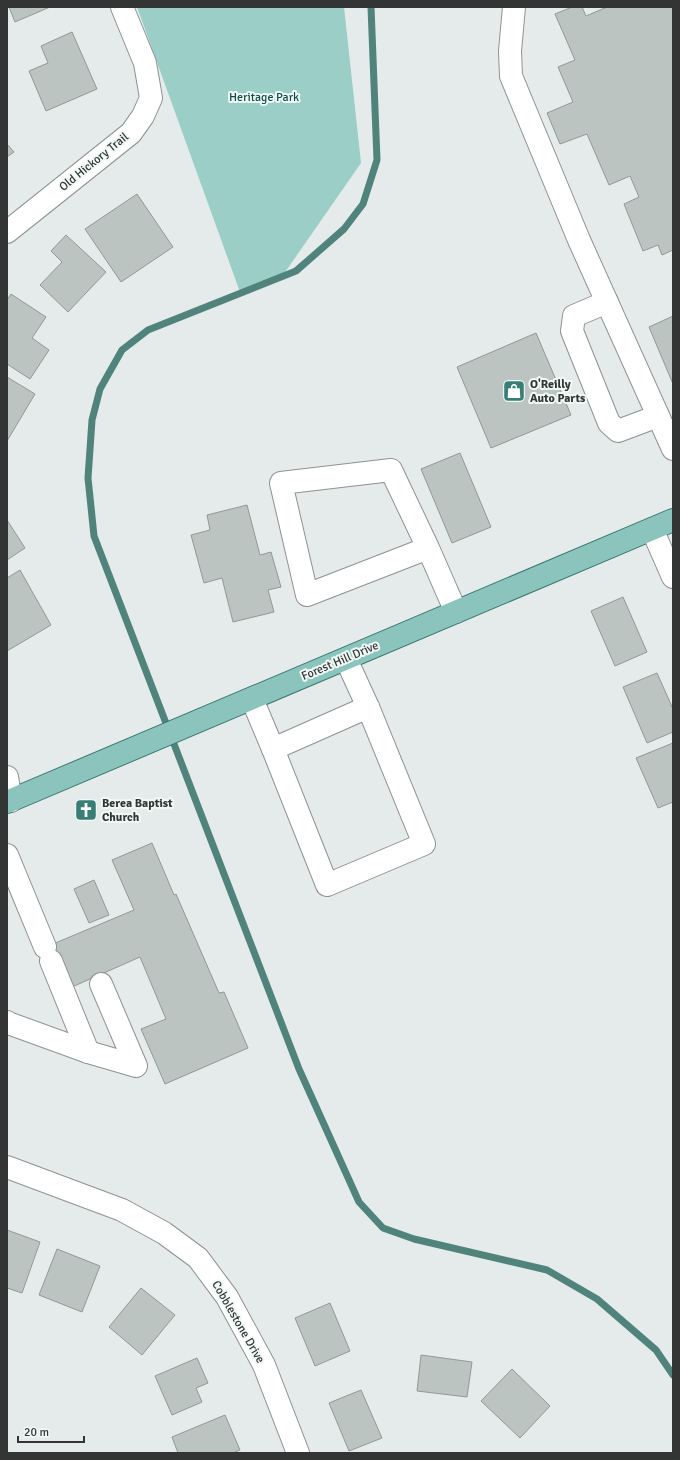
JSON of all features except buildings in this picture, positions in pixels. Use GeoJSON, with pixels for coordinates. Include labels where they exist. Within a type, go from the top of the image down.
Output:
{"type":"FeatureCollection","features":[{"type":"Feature","properties":{"kind":"main road","name":"Forest Hill Drive"},"geometry":{"type":"LineString","coordinates":[[8,800],[252,699],[673,520]]}},
{"type":"Feature","properties":{"kind":"street","name":"Old Hickory Trail"},"geometry":{"type":"LineString","coordinates":[[7,232],[131,132],[143,116],[150,98],[145,63],[122,7]]}},
{"type":"Feature","properties":{"kind":"street"},"geometry":{"type":"LineString","coordinates":[[514,7],[510,51],[511,76],[579,240],[665,423],[673,449]]}},
{"type":"Feature","properties":{"kind":"street"},"geometry":{"type":"LineString","coordinates":[[607,302],[574,316],[572,331],[608,423],[618,431],[665,423]]}},
{"type":"Feature","properties":{"kind":"street"},"geometry":{"type":"LineString","coordinates":[[428,548],[307,594],[280,483],[391,470],[428,548],[456,612]]}},
{"type":"Feature","properties":{"kind":"street"},"geometry":{"type":"LineString","coordinates":[[652,529],[673,577]]}},
{"type":"Feature","properties":{"kind":"street"},"geometry":{"type":"LineString","coordinates":[[252,699],[327,885],[424,844],[368,707],[346,659]]}},
{"type":"Feature","properties":{"kind":"street"},"geometry":{"type":"LineString","coordinates":[[273,749],[368,707]]}},
{"type":"Feature","properties":{"kind":"street"},"geometry":{"type":"LineString","coordinates":[[7,777],[8,800]]}},
{"type":"Feature","properties":{"kind":"street"},"geometry":{"type":"LineString","coordinates":[[7,855],[88,1052]]}},
{"type":"Feature","properties":{"kind":"street"},"geometry":{"type":"LineString","coordinates":[[7,1022],[88,1052],[136,1066],[101,984]]}},
{"type":"Feature","properties":{"kind":"street","name":"Cobblestone Drive"},"geometry":{"type":"LineString","coordinates":[[7,1167],[122,1210],[164,1233],[198,1258],[227,1297],[264,1365],[298,1453]]}},
{"type":"Feature","properties":{"kind":"green space","name":"Heritage Park"},"geometry":{"type":"Polygon","coordinates":[[[137,7],[344,7],[361,163],[281,278],[240,292],[137,7]]]}},
{"type":"Feature","properties":{"kind":"waterway"},"geometry":{"type":"LineString","coordinates":[[371,7],[377,160],[363,204],[344,229],[296,271],[148,330],[122,350],[100,389],[92,420],[88,478],[94,536],[299,1069],[359,1202],[383,1228],[414,1239],[547,1270],[597,1299],[656,1350],[673,1375]]}},
{"type":"Feature","properties":{"kind":"place","name":"O'Reilly Auto Parts"},"geometry":{"type":"Point","coordinates":[514,391]}},
{"type":"Feature","properties":{"kind":"place","name":"Berea Baptist Church"},"geometry":{"type":"Point","coordinates":[86,810]}}]}
